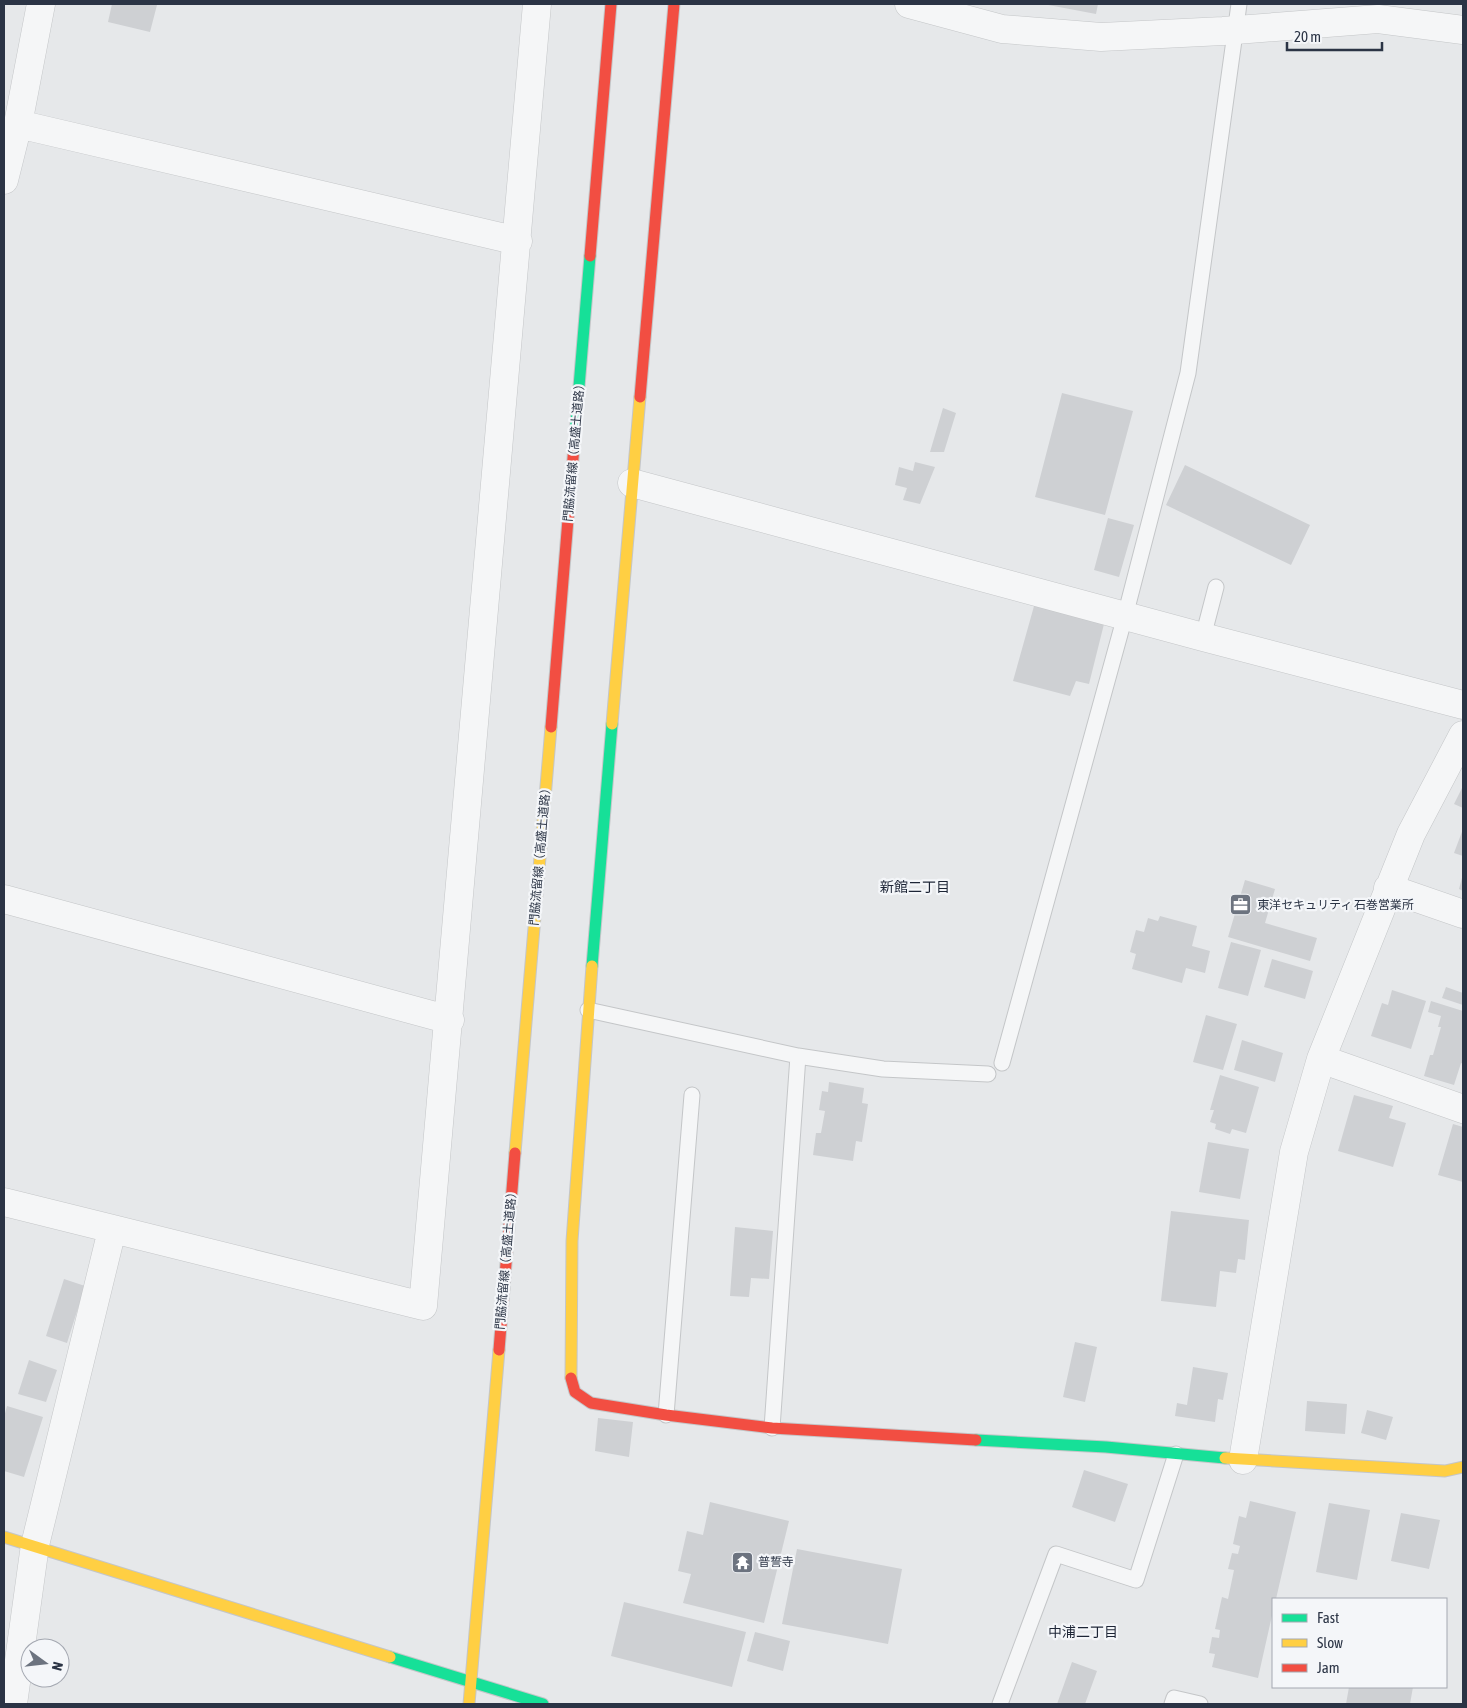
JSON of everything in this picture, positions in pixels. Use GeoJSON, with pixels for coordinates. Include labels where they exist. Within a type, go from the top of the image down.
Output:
{"type":"FeatureCollection","features":[{"type":"Feature","properties":{"kind":"street"},"geometry":{"type":"LineString","coordinates":[[4,180],[18,124],[41,4]]}},
{"type":"Feature","properties":{"kind":"street"},"geometry":{"type":"LineString","coordinates":[[4,1202],[422,1306],[450,1020],[537,4]]}},
{"type":"Feature","properties":{"kind":"street","name":"門脇流留線（高盛土道路）"},"geometry":{"type":"LineString","coordinates":[[469,1704],[611,4]]}},
{"type":"Feature","properties":{"kind":"street"},"geometry":{"type":"LineString","coordinates":[[674,4],[588,1010],[572,1241],[570,1374],[575,1392],[591,1403],[666,1416],[772,1428],[1106,1447],[1243,1460],[1436,1471],[1463,1467]]}},
{"type":"Feature","properties":{"kind":"street"},"geometry":{"type":"LineString","coordinates":[[909,4],[1002,29],[1101,37],[1237,17],[1378,19],[1463,30]]}},
{"type":"Feature","properties":{"kind":"street"},"geometry":{"type":"LineString","coordinates":[[18,124],[518,241]]}},
{"type":"Feature","properties":{"kind":"street"},"geometry":{"type":"LineString","coordinates":[[632,483],[1463,705]]}},
{"type":"Feature","properties":{"kind":"street"},"geometry":{"type":"LineString","coordinates":[[1243,1460],[1294,1152],[1321,1059],[1410,834],[1463,736]]}},
{"type":"Feature","properties":{"kind":"street"},"geometry":{"type":"LineString","coordinates":[[1388,888],[1463,914]]}},
{"type":"Feature","properties":{"kind":"street"},"geometry":{"type":"LineString","coordinates":[[4,899],[450,1020]]}},
{"type":"Feature","properties":{"kind":"street"},"geometry":{"type":"LineString","coordinates":[[1321,1059],[1463,1109]]}},
{"type":"Feature","properties":{"kind":"street"},"geometry":{"type":"LineString","coordinates":[[13,1704],[35,1545],[112,1230]]}},
{"type":"Feature","properties":{"kind":"street"},"geometry":{"type":"LineString","coordinates":[[4,1536],[543,1704]]}},
{"type":"Feature","properties":{"kind":"lane"},"geometry":{"type":"LineString","coordinates":[[1002,1063],[1125,616],[1188,373],[1237,17]]}},
{"type":"Feature","properties":{"kind":"lane"},"geometry":{"type":"LineString","coordinates":[[1203,637],[1216,587]]}},
{"type":"Feature","properties":{"kind":"lane"},"geometry":{"type":"LineString","coordinates":[[588,1010],[798,1056],[883,1069],[988,1074]]}},
{"type":"Feature","properties":{"kind":"lane"},"geometry":{"type":"LineString","coordinates":[[772,1428],[798,1056]]}},
{"type":"Feature","properties":{"kind":"lane"},"geometry":{"type":"LineString","coordinates":[[666,1416],[692,1095]]}},
{"type":"Feature","properties":{"kind":"lane"},"geometry":{"type":"LineString","coordinates":[[1000,1704],[1056,1554],[1136,1580],[1176,1454]]}},
{"type":"Feature","properties":{"kind":"lane"},"geometry":{"type":"LineString","coordinates":[[1172,1704],[1174,1698],[1200,1704]]}},
{"type":"Feature","properties":{"kind":"building"},"geometry":{"type":"Polygon","coordinates":[[[112,4],[157,5],[150,32],[108,22],[112,4]]]}},
{"type":"Feature","properties":{"kind":"building"},"geometry":{"type":"Polygon","coordinates":[[[1043,4],[1098,4],[1096,14],[1043,4]]]}},
{"type":"Feature","properties":{"kind":"building"},"geometry":{"type":"Polygon","coordinates":[[[1062,393],[1133,411],[1105,515],[1035,497],[1062,393]]]}},
{"type":"Feature","properties":{"kind":"building"},"geometry":{"type":"Polygon","coordinates":[[[943,408],[956,413],[944,452],[930,452],[943,408]]]}},
{"type":"Feature","properties":{"kind":"building"},"geometry":{"type":"Polygon","coordinates":[[[915,462],[935,467],[920,504],[903,500],[907,488],[895,485],[899,467],[913,471],[915,462]]]}},
{"type":"Feature","properties":{"kind":"building"},"geometry":{"type":"Polygon","coordinates":[[[1185,465],[1310,525],[1291,565],[1166,505],[1185,465]]]}},
{"type":"Feature","properties":{"kind":"building"},"geometry":{"type":"Polygon","coordinates":[[[1108,518],[1134,525],[1119,577],[1094,570],[1108,518]]]}},
{"type":"Feature","properties":{"kind":"building"},"geometry":{"type":"Polygon","coordinates":[[[1036,599],[1105,620],[1089,684],[1076,681],[1070,696],[1013,681],[1036,599]]]}},
{"type":"Feature","properties":{"kind":"building"},"geometry":{"type":"Polygon","coordinates":[[[1463,786],[1463,808],[1454,804],[1463,786]]]}},
{"type":"Feature","properties":{"kind":"building"},"geometry":{"type":"Polygon","coordinates":[[[1463,829],[1463,856],[1454,853],[1463,829]]]}},
{"type":"Feature","properties":{"kind":"building"},"geometry":{"type":"Polygon","coordinates":[[[1463,874],[1463,891],[1459,889],[1463,874]]]}},
{"type":"Feature","properties":{"kind":"building"},"geometry":{"type":"Polygon","coordinates":[[[1245,880],[1275,889],[1265,923],[1317,938],[1310,961],[1228,937],[1245,880]]]}},
{"type":"Feature","properties":{"kind":"building"},"geometry":{"type":"Polygon","coordinates":[[[1160,916],[1197,926],[1192,946],[1210,951],[1205,973],[1186,968],[1182,983],[1132,969],[1136,954],[1130,952],[1136,930],[1144,932],[1148,918],[1158,921],[1160,916]]]}},
{"type":"Feature","properties":{"kind":"building"},"geometry":{"type":"Polygon","coordinates":[[[1231,942],[1261,950],[1248,996],[1218,988],[1231,942]]]}},
{"type":"Feature","properties":{"kind":"building"},"geometry":{"type":"Polygon","coordinates":[[[1272,959],[1313,971],[1305,999],[1264,987],[1272,959]]]}},
{"type":"Feature","properties":{"kind":"building"},"geometry":{"type":"Polygon","coordinates":[[[1446,987],[1463,993],[1463,1005],[1442,998],[1446,987]]]}},
{"type":"Feature","properties":{"kind":"building"},"geometry":{"type":"Polygon","coordinates":[[[1392,990],[1426,1001],[1411,1049],[1371,1036],[1382,1003],[1388,1005],[1392,990]]]}},
{"type":"Feature","properties":{"kind":"building"},"geometry":{"type":"Polygon","coordinates":[[[1431,1001],[1463,1011],[1463,1064],[1461,1063],[1454,1085],[1424,1076],[1430,1055],[1433,1055],[1441,1027],[1438,1027],[1441,1016],[1428,1012],[1431,1001]]]}},
{"type":"Feature","properties":{"kind":"building"},"geometry":{"type":"Polygon","coordinates":[[[1206,1015],[1237,1024],[1223,1070],[1193,1062],[1206,1015]]]}},
{"type":"Feature","properties":{"kind":"building"},"geometry":{"type":"Polygon","coordinates":[[[1242,1040],[1283,1053],[1275,1082],[1234,1070],[1242,1040]]]}},
{"type":"Feature","properties":{"kind":"building"},"geometry":{"type":"Polygon","coordinates":[[[1220,1075],[1259,1087],[1246,1133],[1232,1129],[1230,1134],[1215,1129],[1216,1124],[1210,1122],[1214,1110],[1210,1110],[1220,1075]]]}},
{"type":"Feature","properties":{"kind":"building"},"geometry":{"type":"Polygon","coordinates":[[[829,1082],[864,1088],[862,1103],[868,1104],[862,1142],[856,1141],[853,1161],[813,1155],[816,1133],[821,1133],[825,1111],[819,1110],[822,1091],[828,1092],[829,1082]]]}},
{"type":"Feature","properties":{"kind":"building"},"geometry":{"type":"Polygon","coordinates":[[[1354,1095],[1393,1106],[1389,1118],[1406,1123],[1393,1167],[1338,1151],[1354,1095]]]}},
{"type":"Feature","properties":{"kind":"building"},"geometry":{"type":"Polygon","coordinates":[[[1453,1124],[1463,1127],[1463,1182],[1438,1175],[1453,1124]]]}},
{"type":"Feature","properties":{"kind":"building"},"geometry":{"type":"Polygon","coordinates":[[[1208,1142],[1249,1149],[1240,1199],[1199,1192],[1208,1142]]]}},
{"type":"Feature","properties":{"kind":"building"},"geometry":{"type":"Polygon","coordinates":[[[1171,1211],[1249,1220],[1245,1260],[1238,1259],[1236,1273],[1220,1271],[1216,1307],[1161,1301],[1171,1211]]]}},
{"type":"Feature","properties":{"kind":"building"},"geometry":{"type":"Polygon","coordinates":[[[735,1227],[773,1231],[769,1279],[751,1278],[749,1297],[730,1296],[735,1227]]]}},
{"type":"Feature","properties":{"kind":"building"},"geometry":{"type":"Polygon","coordinates":[[[64,1279],[85,1286],[67,1343],[46,1336],[64,1279]]]}},
{"type":"Feature","properties":{"kind":"building"},"geometry":{"type":"Polygon","coordinates":[[[1075,1342],[1097,1347],[1085,1402],[1063,1397],[1075,1342]]]}},
{"type":"Feature","properties":{"kind":"building"},"geometry":{"type":"Polygon","coordinates":[[[29,1360],[57,1370],[46,1402],[18,1394],[29,1360]]]}},
{"type":"Feature","properties":{"kind":"building"},"geometry":{"type":"Polygon","coordinates":[[[1193,1367],[1228,1373],[1223,1400],[1218,1399],[1215,1422],[1175,1416],[1177,1403],[1187,1405],[1193,1367]]]}},
{"type":"Feature","properties":{"kind":"building"},"geometry":{"type":"Polygon","coordinates":[[[1307,1401],[1347,1404],[1345,1434],[1305,1431],[1307,1401]]]}},
{"type":"Feature","properties":{"kind":"building"},"geometry":{"type":"Polygon","coordinates":[[[7,1406],[43,1417],[24,1477],[4,1471],[4,1417],[7,1406]]]}},
{"type":"Feature","properties":{"kind":"building"},"geometry":{"type":"Polygon","coordinates":[[[1367,1410],[1393,1417],[1386,1440],[1361,1433],[1367,1410]]]}},
{"type":"Feature","properties":{"kind":"building"},"geometry":{"type":"Polygon","coordinates":[[[598,1418],[633,1422],[629,1457],[595,1451],[598,1418]]]}},
{"type":"Feature","properties":{"kind":"building"},"geometry":{"type":"Polygon","coordinates":[[[1084,1470],[1128,1484],[1115,1522],[1072,1507],[1084,1470]]]}},
{"type":"Feature","properties":{"kind":"building"},"geometry":{"type":"Polygon","coordinates":[[[1250,1501],[1296,1512],[1276,1598],[1272,1598],[1272,1615],[1258,1678],[1212,1667],[1215,1654],[1209,1653],[1212,1637],[1219,1638],[1220,1630],[1215,1629],[1222,1597],[1228,1599],[1234,1570],[1228,1569],[1232,1553],[1238,1554],[1240,1546],[1233,1544],[1239,1516],[1246,1518],[1250,1501]]]}},
{"type":"Feature","properties":{"kind":"building"},"geometry":{"type":"Polygon","coordinates":[[[710,1502],[789,1521],[764,1623],[683,1603],[691,1574],[678,1571],[687,1531],[703,1535],[710,1502]]]}},
{"type":"Feature","properties":{"kind":"building"},"geometry":{"type":"Polygon","coordinates":[[[1329,1503],[1370,1510],[1357,1580],[1316,1572],[1329,1503]]]}},
{"type":"Feature","properties":{"kind":"building"},"geometry":{"type":"Polygon","coordinates":[[[1401,1513],[1440,1520],[1429,1569],[1391,1561],[1401,1513]]]}},
{"type":"Feature","properties":{"kind":"building"},"geometry":{"type":"Polygon","coordinates":[[[797,1549],[902,1569],[888,1644],[782,1624],[797,1549]]]}},
{"type":"Feature","properties":{"kind":"building"},"geometry":{"type":"Polygon","coordinates":[[[624,1602],[746,1632],[732,1687],[611,1656],[624,1602]]]}},
{"type":"Feature","properties":{"kind":"building"},"geometry":{"type":"Polygon","coordinates":[[[755,1632],[790,1641],[783,1671],[747,1661],[755,1632]]]}},
{"type":"Feature","properties":{"kind":"building"},"geometry":{"type":"Polygon","coordinates":[[[1072,1662],[1097,1671],[1085,1704],[1057,1704],[1072,1662]]]}},
{"type":"Feature","properties":{"kind":"building"},"geometry":{"type":"Polygon","coordinates":[[[1349,1688],[1413,1688],[1410,1704],[1346,1704],[1349,1688]]]}},
{"type":"Feature","properties":{"kind":"traffic: fast"},"geometry":{"type":"LineString","coordinates":[[574,446],[590,256]]}},
{"type":"Feature","properties":{"kind":"traffic: fast"},"geometry":{"type":"LineString","coordinates":[[592,966],[612,724]]}},
{"type":"Feature","properties":{"kind":"traffic: fast"},"geometry":{"type":"LineString","coordinates":[[976,1440],[1106,1447],[1225,1458]]}},
{"type":"Feature","properties":{"kind":"traffic: fast"},"geometry":{"type":"LineString","coordinates":[[390,1657],[543,1704]]}},
{"type":"Feature","properties":{"kind":"traffic: slow"},"geometry":{"type":"LineString","coordinates":[[612,724],[640,397]]}},
{"type":"Feature","properties":{"kind":"traffic: slow"},"geometry":{"type":"LineString","coordinates":[[515,1153],[551,727]]}},
{"type":"Feature","properties":{"kind":"traffic: slow"},"geometry":{"type":"LineString","coordinates":[[571,1378],[572,1241],[592,966]]}},
{"type":"Feature","properties":{"kind":"traffic: slow"},"geometry":{"type":"LineString","coordinates":[[469,1704],[499,1350]]}},
{"type":"Feature","properties":{"kind":"traffic: slow"},"geometry":{"type":"LineString","coordinates":[[1225,1458],[1445,1471],[1463,1467]]}},
{"type":"Feature","properties":{"kind":"traffic: slow"},"geometry":{"type":"LineString","coordinates":[[4,1537],[390,1657]]}},
{"type":"Feature","properties":{"kind":"traffic: jam"},"geometry":{"type":"LineString","coordinates":[[590,256],[611,4]]}},
{"type":"Feature","properties":{"kind":"traffic: jam"},"geometry":{"type":"LineString","coordinates":[[640,397],[674,4]]}},
{"type":"Feature","properties":{"kind":"traffic: jam"},"geometry":{"type":"LineString","coordinates":[[551,727],[574,446]]}},
{"type":"Feature","properties":{"kind":"traffic: jam"},"geometry":{"type":"LineString","coordinates":[[499,1350],[515,1153]]}},
{"type":"Feature","properties":{"kind":"traffic: jam"},"geometry":{"type":"LineString","coordinates":[[571,1378],[575,1392],[591,1403],[666,1415],[772,1428],[976,1440]]}},
{"type":"Feature","properties":{"kind":"place","name":"東洋セキュリティ 石巻営業所"},"geometry":{"type":"Point","coordinates":[1241,905]}},
{"type":"Feature","properties":{"kind":"place","name":"普誓寺"},"geometry":{"type":"Point","coordinates":[742,1562]}},
{"type":"Feature","properties":{"kind":"district","name":"新館二丁目"},"geometry":{"type":"Point","coordinates":[915,887]}},
{"type":"Feature","properties":{"kind":"district","name":"中浦二丁目"},"geometry":{"type":"Point","coordinates":[1083,1632]}}]}
